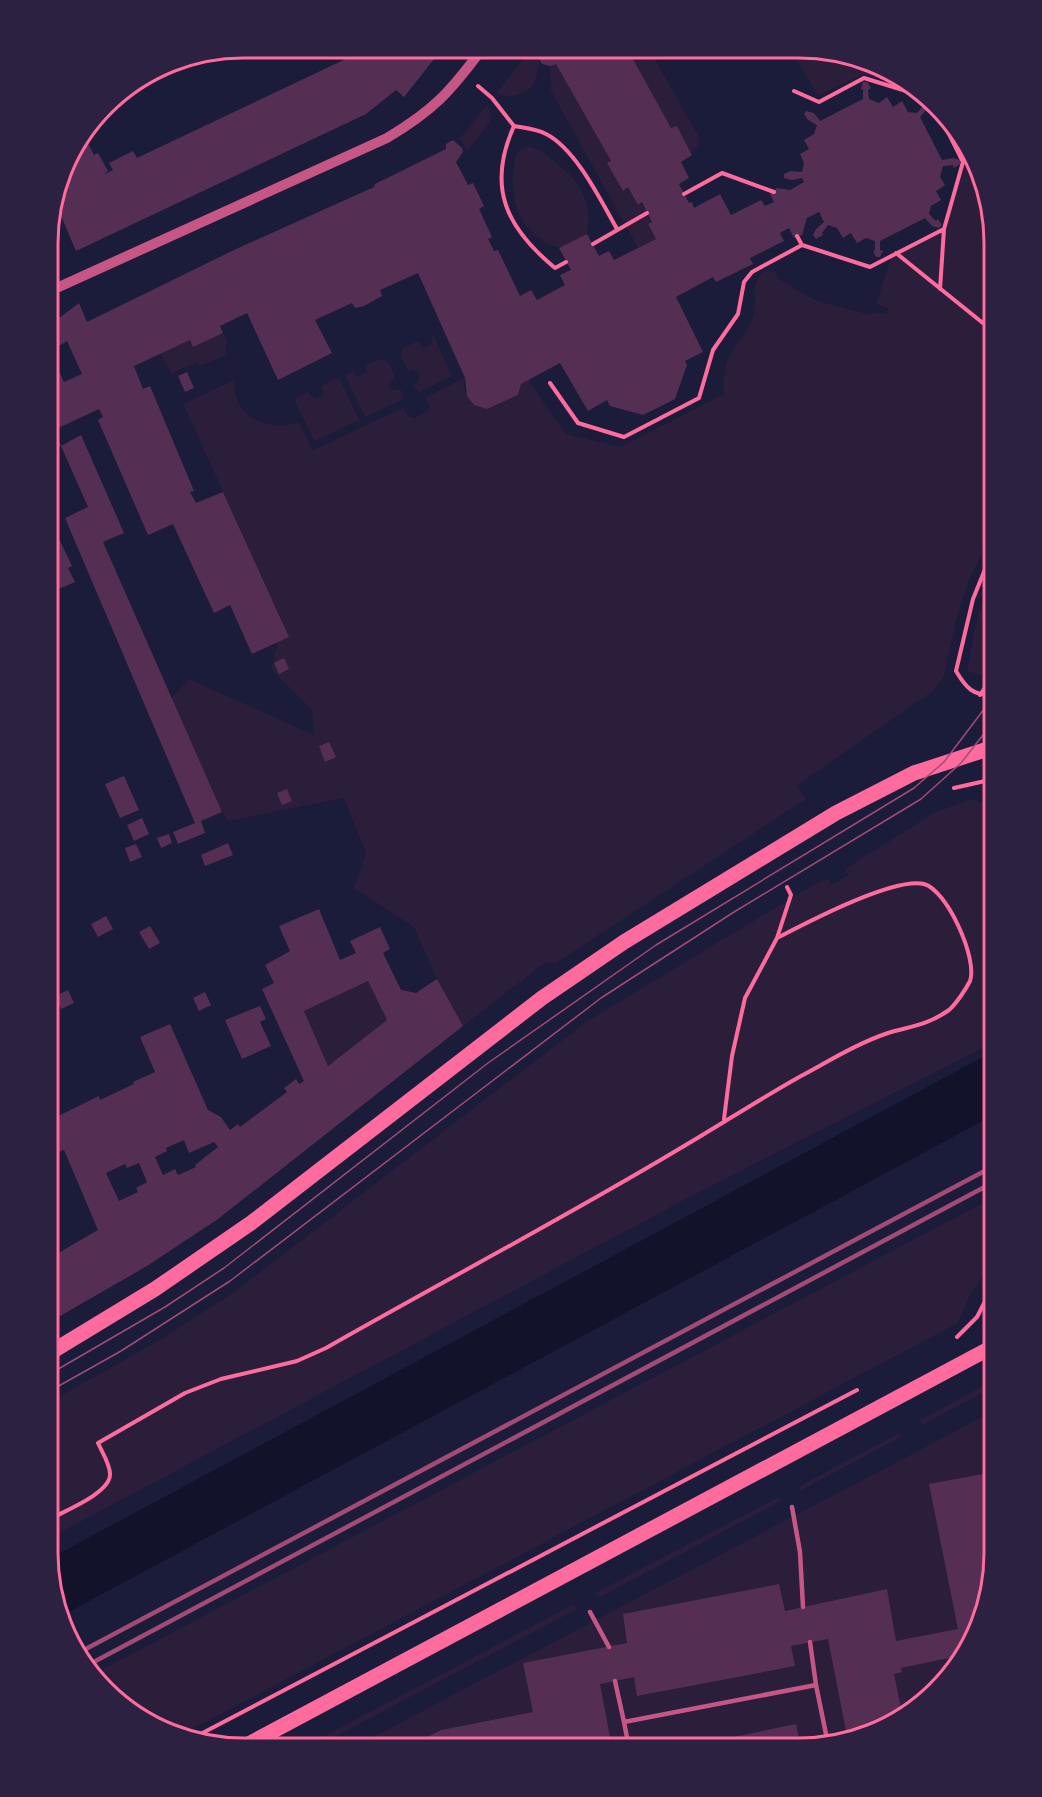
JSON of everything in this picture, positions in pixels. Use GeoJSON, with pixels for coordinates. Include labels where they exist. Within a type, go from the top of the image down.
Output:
{"type":"FeatureCollection","features":[{"type":"Feature","properties":{"kind":"main road"},"geometry":{"type":"LineString","coordinates":[[58,1348],[155,1289],[251,1223],[542,998],[624,942],[836,813],[914,773],[984,750]]}},
{"type":"Feature","properties":{"kind":"main road"},"geometry":{"type":"LineString","coordinates":[[260,1738],[983,1352]]}},
{"type":"Feature","properties":{"kind":"street"},"geometry":{"type":"LineString","coordinates":[[58,287],[387,138],[420,118],[447,95],[477,58]]}},
{"type":"Feature","properties":{"kind":"lane"},"geometry":{"type":"LineString","coordinates":[[792,1507],[800,1552],[803,1607]]}},
{"type":"Feature","properties":{"kind":"lane"},"geometry":{"type":"LineString","coordinates":[[590,1612],[609,1647]]}},
{"type":"Feature","properties":{"kind":"lane"},"geometry":{"type":"LineString","coordinates":[[810,1642],[826,1736]]}},
{"type":"Feature","properties":{"kind":"lane"},"geometry":{"type":"LineString","coordinates":[[615,1681],[627,1738]]}},
{"type":"Feature","properties":{"kind":"lane"},"geometry":{"type":"LineString","coordinates":[[624,1722],[816,1685]]}},
{"type":"Feature","properties":{"kind":"path"},"geometry":{"type":"LineString","coordinates":[[464,74],[492,98],[514,126],[533,129],[549,135],[565,151],[581,169],[617,229]]}},
{"type":"Feature","properties":{"kind":"path"},"geometry":{"type":"LineString","coordinates":[[794,91],[819,102],[864,78],[899,89]]}},
{"type":"Feature","properties":{"kind":"path"},"geometry":{"type":"LineString","coordinates":[[514,126],[503,162],[506,209],[516,229],[555,268],[566,262]]}},
{"type":"Feature","properties":{"kind":"path"},"geometry":{"type":"LineString","coordinates":[[940,289],[944,228],[963,162],[956,148]]}},
{"type":"Feature","properties":{"kind":"path"},"geometry":{"type":"LineString","coordinates":[[684,194],[722,173],[774,192]]}},
{"type":"Feature","properties":{"kind":"path"},"geometry":{"type":"LineString","coordinates":[[592,244],[647,213]]}},
{"type":"Feature","properties":{"kind":"path"},"geometry":{"type":"LineString","coordinates":[[796,236],[802,245],[870,267],[944,228]]}},
{"type":"Feature","properties":{"kind":"path"},"geometry":{"type":"LineString","coordinates":[[550,383],[578,423],[624,437],[699,398],[713,350],[738,314],[744,282],[753,272],[802,245]]}},
{"type":"Feature","properties":{"kind":"path"},"geometry":{"type":"LineString","coordinates":[[896,253],[984,324]]}},
{"type":"Feature","properties":{"kind":"path"},"geometry":{"type":"LineString","coordinates":[[984,572],[973,599],[956,670],[965,687],[984,695]]}},
{"type":"Feature","properties":{"kind":"path"},"geometry":{"type":"LineString","coordinates":[[980,695],[984,690]]}},
{"type":"Feature","properties":{"kind":"path"},"geometry":{"type":"LineString","coordinates":[[954,788],[984,781]]}},
{"type":"Feature","properties":{"kind":"path"},"geometry":{"type":"LineString","coordinates":[[58,1515],[102,1491],[109,1482],[111,1472],[98,1443],[185,1393],[221,1379],[297,1361],[326,1348],[857,1046],[888,1034],[925,1025],[952,1008],[970,979],[968,954],[954,918],[941,895],[925,884],[901,885],[865,898],[818,917],[777,938]]}},
{"type":"Feature","properties":{"kind":"path"},"geometry":{"type":"LineString","coordinates":[[724,1120],[734,1046],[745,998],[777,938],[791,895],[786,887]]}},
{"type":"Feature","properties":{"kind":"path"},"geometry":{"type":"LineString","coordinates":[[948,1342],[958,1336],[977,1317],[983,1305]]}},
{"type":"Feature","properties":{"kind":"path"},"geometry":{"type":"LineString","coordinates":[[202,1733],[864,1386]]}},
{"type":"Feature","properties":{"kind":"shaded area"},"geometry":{"type":"Polygon","coordinates":[[[524,58],[538,58],[540,62],[534,85],[517,95],[507,96],[497,93],[524,58]]]}},
{"type":"Feature","properties":{"kind":"shaded area"},"geometry":{"type":"Polygon","coordinates":[[[632,58],[654,58],[698,135],[700,143],[691,152],[677,126],[671,128],[632,58]]]}},
{"type":"Feature","properties":{"kind":"shaded area"},"geometry":{"type":"Polygon","coordinates":[[[796,58],[835,62],[858,68],[887,82],[864,74],[818,96],[796,58]]]}},
{"type":"Feature","properties":{"kind":"shaded area"},"geometry":{"type":"Polygon","coordinates":[[[556,64],[611,161],[608,163],[622,190],[628,187],[638,205],[642,202],[652,222],[649,224],[656,239],[638,248],[551,91],[550,66],[556,64]]]}},
{"type":"Feature","properties":{"kind":"shaded area"},"geometry":{"type":"Polygon","coordinates":[[[487,105],[492,116],[491,121],[467,151],[460,138],[487,105]]]}},
{"type":"Feature","properties":{"kind":"shaded area"},"geometry":{"type":"Polygon","coordinates":[[[525,147],[532,147],[542,152],[568,173],[581,190],[588,210],[587,234],[559,248],[533,234],[524,223],[514,197],[513,182],[517,152],[525,147]]]}},
{"type":"Feature","properties":{"kind":"shaded area"},"geometry":{"type":"Polygon","coordinates":[[[964,163],[977,196],[984,243],[984,550],[969,580],[956,620],[944,676],[933,691],[796,786],[806,799],[556,963],[546,962],[463,1026],[437,979],[414,927],[354,888],[366,853],[344,798],[228,821],[164,706],[189,679],[314,735],[312,710],[271,669],[283,623],[183,404],[235,380],[235,393],[245,412],[265,423],[288,425],[299,422],[313,450],[403,408],[408,416],[414,418],[428,411],[430,406],[426,397],[465,378],[466,394],[487,409],[518,395],[521,384],[528,380],[566,434],[621,447],[724,394],[726,366],[751,321],[755,309],[757,279],[765,271],[776,272],[777,278],[817,301],[871,315],[872,312],[887,314],[888,308],[876,304],[891,258],[944,230],[964,163]]]}},
{"type":"Feature","properties":{"kind":"shaded area"},"geometry":{"type":"Polygon","coordinates":[[[223,333],[227,340],[225,356],[199,366],[197,362],[171,374],[161,353],[190,340],[194,346],[223,333]]]}},
{"type":"Feature","properties":{"kind":"shaded area"},"geometry":{"type":"Polygon","coordinates":[[[433,334],[452,376],[418,393],[414,385],[418,382],[419,374],[413,370],[408,371],[401,356],[403,348],[418,341],[423,347],[428,346],[432,342],[433,334]]]}},
{"type":"Feature","properties":{"kind":"shaded area"},"geometry":{"type":"Polygon","coordinates":[[[379,359],[388,362],[395,377],[389,384],[391,390],[401,390],[404,396],[403,400],[365,417],[345,375],[352,371],[358,377],[367,372],[366,366],[379,359]]]}},
{"type":"Feature","properties":{"kind":"shaded area"},"geometry":{"type":"Polygon","coordinates":[[[339,377],[359,420],[314,441],[294,399],[308,392],[312,397],[317,398],[323,394],[321,386],[339,377]]]}},
{"type":"Feature","properties":{"kind":"shaded area"},"geometry":{"type":"Polygon","coordinates":[[[984,600],[984,672],[981,675],[967,671],[978,614],[984,600]]]}},
{"type":"Feature","properties":{"kind":"shaded area"},"geometry":{"type":"Polygon","coordinates":[[[970,799],[984,804],[983,1047],[682,1201],[58,1534],[58,1397],[158,1341],[233,1293],[586,1022],[816,883],[828,879],[832,885],[848,875],[845,869],[934,813],[970,799]]]}},
{"type":"Feature","properties":{"kind":"shaded area"},"geometry":{"type":"Polygon","coordinates":[[[368,981],[387,1020],[328,1066],[304,1011],[368,981]]]}},
{"type":"Feature","properties":{"kind":"shaded area"},"geometry":{"type":"Polygon","coordinates":[[[983,1203],[983,1275],[969,1297],[958,1323],[190,1730],[162,1719],[141,1707],[122,1693],[101,1671],[983,1203]]]}},
{"type":"Feature","properties":{"kind":"shaded area"},"geometry":{"type":"Polygon","coordinates":[[[983,1386],[983,1393],[922,1425],[920,1420],[983,1386]]]}},
{"type":"Feature","properties":{"kind":"shaded area"},"geometry":{"type":"Polygon","coordinates":[[[983,1417],[983,1566],[974,1613],[959,1646],[945,1666],[911,1700],[880,1719],[858,1729],[811,1738],[371,1738],[983,1417]]]}},
{"type":"Feature","properties":{"kind":"shaded area"},"geometry":{"type":"Polygon","coordinates":[[[899,1433],[901,1437],[800,1491],[798,1487],[899,1433]]]}},
{"type":"Feature","properties":{"kind":"shaded area"},"geometry":{"type":"Polygon","coordinates":[[[779,1497],[781,1501],[598,1598],[595,1593],[779,1497]]]}},
{"type":"Feature","properties":{"kind":"shaded area"},"geometry":{"type":"Polygon","coordinates":[[[574,1604],[577,1609],[332,1738],[321,1738],[574,1604]]]}},
{"type":"Feature","properties":{"kind":"building"},"geometry":{"type":"Polygon","coordinates":[[[348,58],[435,58],[404,97],[396,90],[366,114],[76,251],[61,215],[68,184],[83,151],[88,144],[94,155],[98,153],[108,171],[103,175],[113,170],[109,163],[133,151],[137,158],[348,58]]]}},
{"type":"Feature","properties":{"kind":"building"},"geometry":{"type":"Polygon","coordinates":[[[539,58],[632,58],[671,128],[677,126],[692,155],[681,162],[689,178],[679,184],[689,203],[692,202],[694,208],[720,194],[731,215],[761,200],[765,206],[774,202],[770,194],[777,188],[790,190],[804,182],[802,178],[792,180],[784,178],[784,174],[790,171],[802,172],[804,163],[800,154],[809,149],[804,140],[814,134],[817,125],[808,120],[804,114],[806,111],[814,113],[820,121],[863,99],[861,89],[863,82],[867,82],[871,88],[868,90],[869,99],[879,103],[887,97],[893,107],[902,101],[908,112],[917,113],[922,106],[926,110],[920,117],[942,160],[953,158],[960,160],[960,164],[954,168],[953,165],[943,166],[940,177],[945,185],[936,191],[941,200],[931,206],[929,214],[936,221],[938,219],[942,225],[939,228],[932,226],[925,218],[880,241],[880,250],[883,251],[880,257],[876,257],[873,251],[875,241],[866,238],[857,243],[851,233],[843,238],[837,228],[828,225],[823,235],[816,239],[813,235],[824,222],[819,212],[807,218],[802,235],[794,238],[789,228],[780,233],[784,241],[750,258],[753,264],[716,282],[713,277],[676,297],[703,352],[685,361],[687,365],[675,399],[643,415],[610,406],[607,400],[588,411],[560,363],[521,384],[518,395],[487,409],[474,405],[467,396],[465,378],[418,273],[380,290],[382,296],[364,306],[355,308],[352,303],[315,320],[332,353],[278,380],[247,313],[220,326],[223,333],[193,347],[190,340],[134,366],[143,389],[150,386],[194,491],[190,492],[196,503],[223,492],[289,637],[252,654],[230,605],[214,613],[173,524],[148,535],[98,420],[103,417],[99,409],[58,428],[58,369],[64,382],[82,374],[67,341],[58,347],[58,319],[79,303],[87,322],[234,250],[374,187],[375,184],[446,149],[446,144],[453,140],[463,152],[456,162],[468,185],[473,183],[484,206],[479,209],[492,237],[488,239],[494,251],[498,250],[520,296],[531,290],[537,300],[565,285],[560,275],[571,270],[559,248],[587,234],[599,256],[609,251],[614,260],[656,239],[648,224],[652,222],[642,202],[638,205],[628,187],[623,191],[607,163],[611,161],[556,64],[550,66],[542,64],[539,58]]]}},
{"type":"Feature","properties":{"kind":"building"},"geometry":{"type":"Polygon","coordinates":[[[187,372],[194,388],[185,392],[178,376],[187,372]]]}},
{"type":"Feature","properties":{"kind":"building"},"geometry":{"type":"Polygon","coordinates":[[[81,435],[124,533],[103,542],[222,812],[201,821],[205,833],[178,844],[173,832],[195,823],[65,518],[88,507],[61,446],[81,435]]]}},
{"type":"Feature","properties":{"kind":"building"},"geometry":{"type":"Polygon","coordinates":[[[58,537],[72,566],[68,568],[75,582],[58,589],[58,537]]]}},
{"type":"Feature","properties":{"kind":"building"},"geometry":{"type":"Polygon","coordinates":[[[284,658],[289,669],[279,674],[274,663],[284,658]]]}},
{"type":"Feature","properties":{"kind":"building"},"geometry":{"type":"Polygon","coordinates":[[[329,742],[336,757],[325,762],[319,746],[329,742]]]}},
{"type":"Feature","properties":{"kind":"building"},"geometry":{"type":"Polygon","coordinates":[[[124,776],[139,810],[120,818],[105,784],[124,776]]]}},
{"type":"Feature","properties":{"kind":"building"},"geometry":{"type":"Polygon","coordinates":[[[287,789],[292,801],[282,805],[277,793],[287,789]]]}},
{"type":"Feature","properties":{"kind":"building"},"geometry":{"type":"Polygon","coordinates":[[[142,818],[149,834],[134,841],[127,825],[142,818]]]}},
{"type":"Feature","properties":{"kind":"building"},"geometry":{"type":"Polygon","coordinates":[[[169,834],[172,843],[161,848],[157,838],[169,834]]]}},
{"type":"Feature","properties":{"kind":"building"},"geometry":{"type":"Polygon","coordinates":[[[228,843],[233,855],[205,866],[201,855],[228,843]]]}},
{"type":"Feature","properties":{"kind":"building"},"geometry":{"type":"Polygon","coordinates":[[[136,844],[142,857],[130,862],[125,848],[136,844]]]}},
{"type":"Feature","properties":{"kind":"building"},"geometry":{"type":"Polygon","coordinates":[[[319,909],[340,960],[356,953],[350,941],[380,927],[390,949],[383,953],[401,990],[416,993],[437,979],[463,1026],[218,1219],[147,1266],[58,1317],[58,1253],[98,1230],[64,1150],[58,1152],[58,1116],[99,1096],[100,1100],[155,1072],[140,1037],[170,1024],[208,1110],[221,1117],[230,1130],[238,1124],[240,1127],[287,1092],[284,1088],[296,1079],[299,1084],[304,1081],[262,989],[274,983],[265,965],[290,951],[279,926],[319,909]],[[368,981],[304,1011],[328,1066],[387,1020],[368,981]],[[184,1140],[166,1148],[167,1151],[155,1157],[163,1175],[175,1169],[178,1175],[196,1167],[195,1165],[218,1147],[214,1142],[189,1153],[184,1140]],[[139,1163],[127,1168],[125,1164],[106,1173],[119,1201],[138,1192],[136,1188],[147,1182],[139,1163]]]}},
{"type":"Feature","properties":{"kind":"building"},"geometry":{"type":"Polygon","coordinates":[[[106,916],[113,929],[98,937],[91,924],[106,916]]]}},
{"type":"Feature","properties":{"kind":"building"},"geometry":{"type":"Polygon","coordinates":[[[150,926],[160,943],[149,949],[139,932],[150,926]]]}},
{"type":"Feature","properties":{"kind":"building"},"geometry":{"type":"Polygon","coordinates":[[[68,990],[74,1003],[61,1009],[58,995],[68,990]]]}},
{"type":"Feature","properties":{"kind":"building"},"geometry":{"type":"Polygon","coordinates":[[[205,992],[211,1005],[199,1011],[193,998],[205,992]]]}},
{"type":"Feature","properties":{"kind":"building"},"geometry":{"type":"Polygon","coordinates":[[[260,1006],[266,1019],[260,1022],[271,1046],[242,1059],[225,1020],[260,1006]]]}},
{"type":"Feature","properties":{"kind":"building"},"geometry":{"type":"Polygon","coordinates":[[[983,1474],[983,1566],[980,1590],[974,1613],[959,1646],[951,1658],[901,1668],[902,1672],[894,1674],[901,1707],[880,1719],[846,1732],[828,1639],[791,1646],[795,1666],[637,1696],[634,1677],[600,1684],[610,1738],[425,1738],[441,1730],[533,1712],[523,1663],[627,1643],[623,1614],[779,1584],[785,1611],[887,1589],[896,1641],[958,1629],[929,1484],[983,1474]]]}},
{"type":"Feature","properties":{"kind":"building"},"geometry":{"type":"Polygon","coordinates":[[[796,1724],[799,1738],[798,1738],[729,1738],[796,1724]]]}},
{"type":"Feature","properties":{"kind":"waterway"},"geometry":{"type":"LineString","coordinates":[[61,1584],[983,1089]]}},
{"type":"Feature","properties":{"kind":"tram line"},"geometry":{"type":"LineString","coordinates":[[58,1369],[165,1307],[224,1268],[488,1063],[656,945],[914,788],[944,762],[984,710]]}},
{"type":"Feature","properties":{"kind":"tram line"},"geometry":{"type":"LineString","coordinates":[[58,1386],[121,1351],[230,1281],[601,998],[734,912],[921,799],[961,763],[984,734]]}},
{"type":"Feature","properties":{"kind":"railway"},"geometry":{"type":"LineString","coordinates":[[86,1649],[983,1172]]}},
{"type":"Feature","properties":{"kind":"railway"},"geometry":{"type":"LineString","coordinates":[[94,1662],[983,1188]]}}]}
